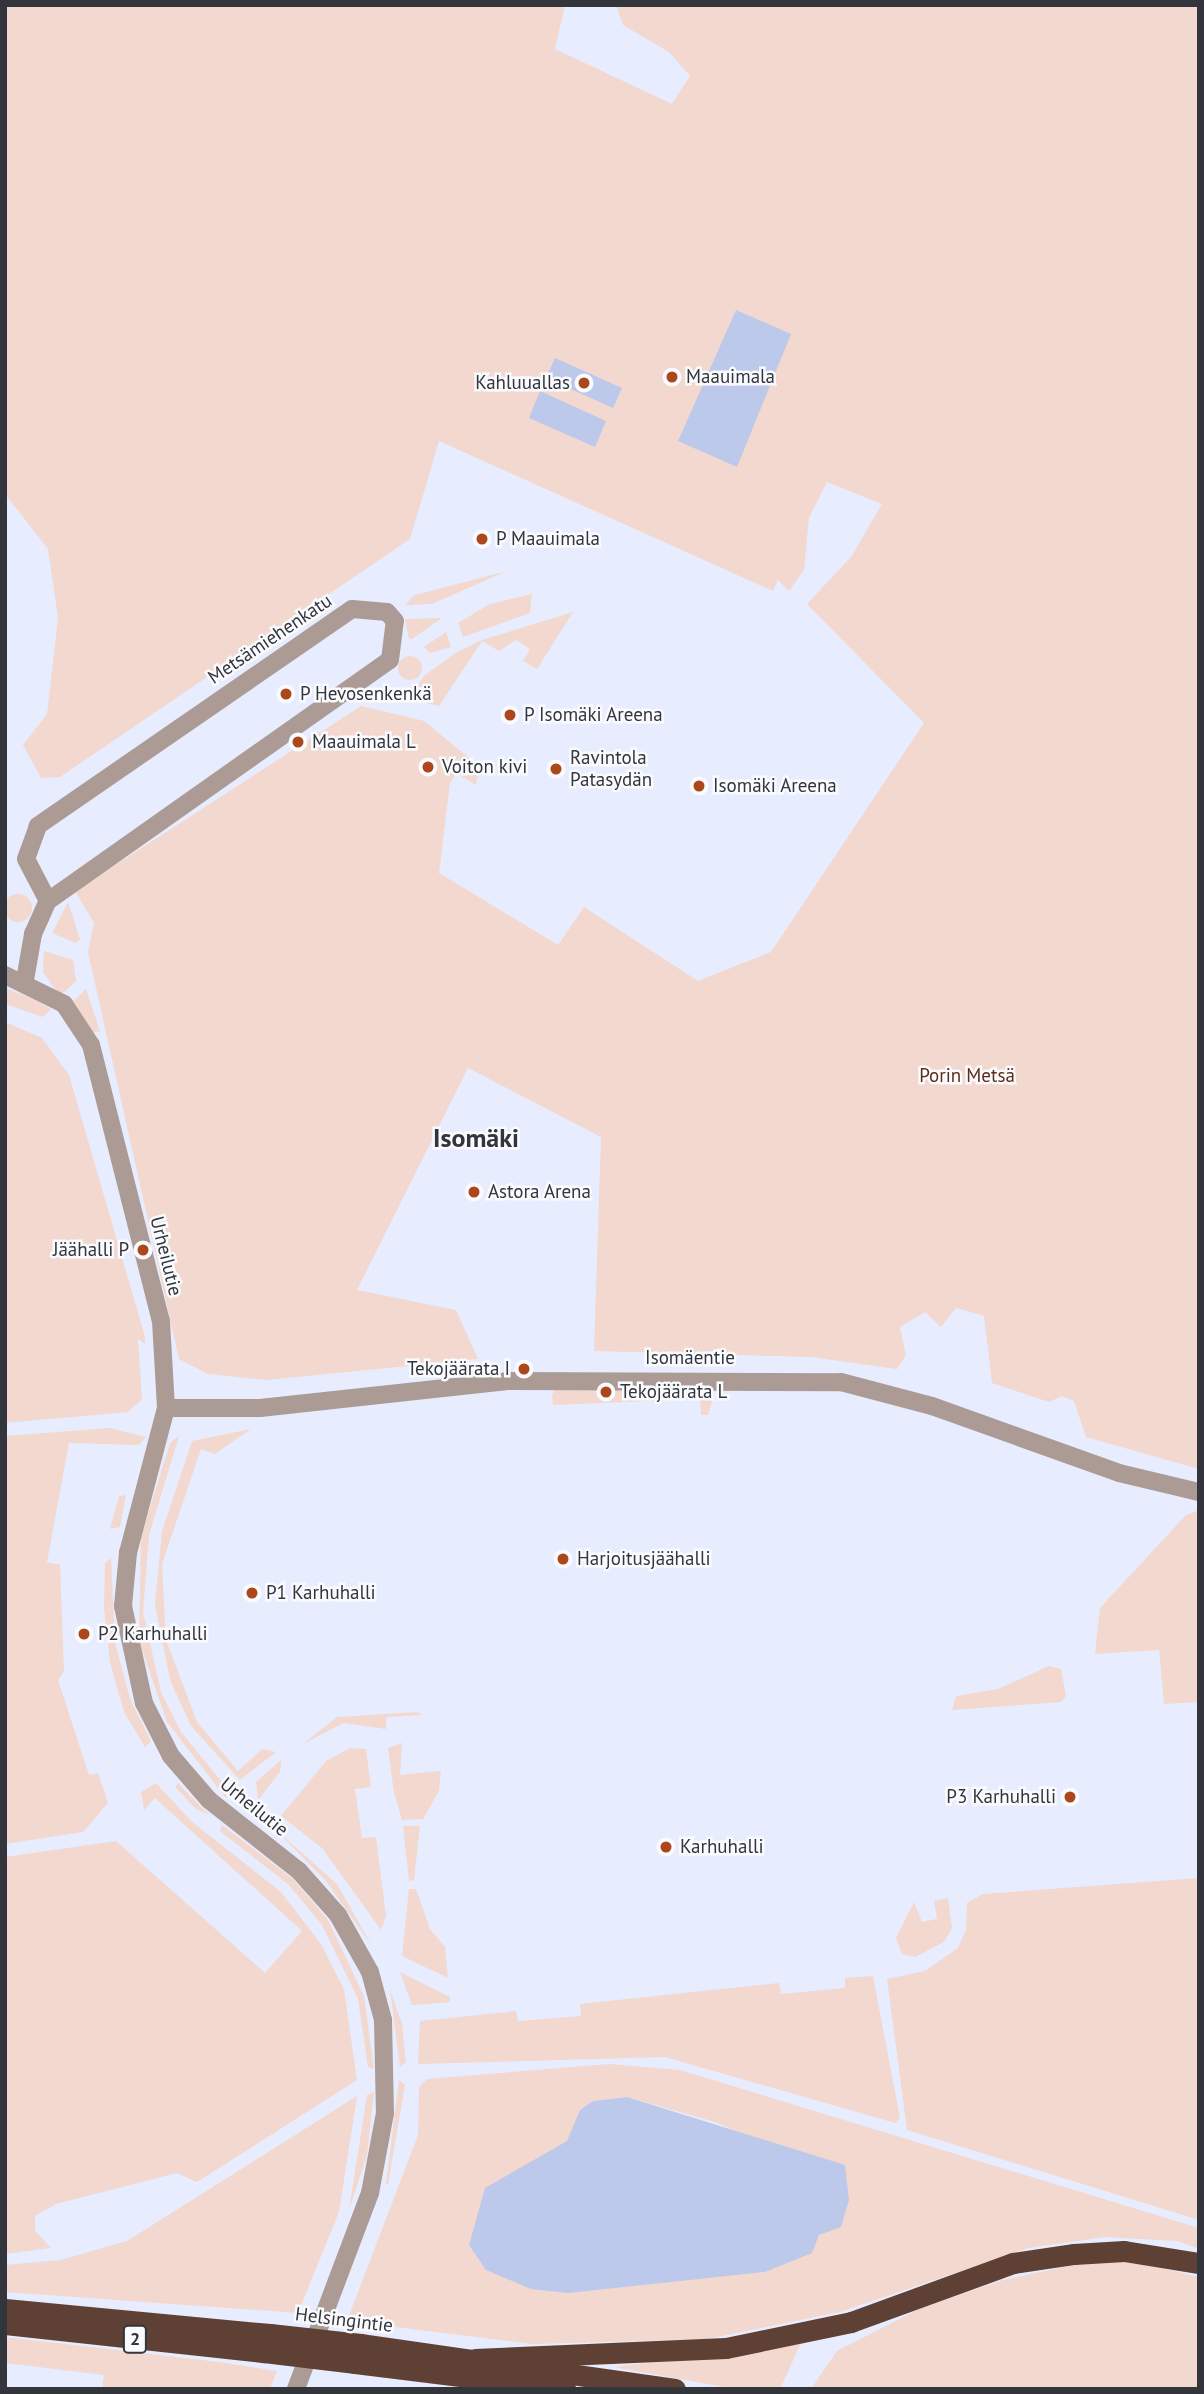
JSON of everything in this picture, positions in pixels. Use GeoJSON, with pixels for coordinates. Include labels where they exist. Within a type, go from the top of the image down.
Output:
{"type":"FeatureCollection","features":[{"type":"Feature","properties":{"kind":"highway"},"geometry":{"type":"LineString","coordinates":[[475,2359],[726,2348],[851,2322],[1013,2263],[1074,2254],[1124,2251],[1199,2263]]}},
{"type":"Feature","properties":{"kind":"highway","name":"Helsingintie"},"geometry":{"type":"LineString","coordinates":[[5,2309],[357,2353],[475,2359],[675,2389]]}},
{"type":"Feature","properties":{"kind":"highway","name":"Helsingintie"},"geometry":{"type":"LineString","coordinates":[[5,2324],[267,2343]]}},
{"type":"Feature","properties":{"kind":"highway","name":"Helsingintie"},"geometry":{"type":"LineString","coordinates":[[357,2353],[437,2373],[565,2389]]}},
{"type":"Feature","properties":{"kind":"highway"},"geometry":{"type":"LineString","coordinates":[[437,2373],[478,2389]]}},
{"type":"Feature","properties":{"kind":"street","name":"Metsämiehenkatu"},"geometry":{"type":"LineString","coordinates":[[352,609],[387,612],[395,621],[390,660],[48,901],[26,859],[38,826],[352,609]]}},
{"type":"Feature","properties":{"kind":"street"},"geometry":{"type":"LineString","coordinates":[[5,975],[25,980],[33,934],[48,901]]}},
{"type":"Feature","properties":{"kind":"street","name":"Urheilutie"},"geometry":{"type":"LineString","coordinates":[[25,980],[64,1004],[98,1065],[161,1321],[166,1408],[128,1553],[123,1605],[144,1703],[171,1756],[209,1800],[299,1871],[338,1915],[370,1972],[383,2020],[385,2113],[370,2193],[296,2389]]}},
{"type":"Feature","properties":{"kind":"street","name":"Isomäentie"},"geometry":{"type":"LineString","coordinates":[[166,1408],[260,1408],[508,1381],[841,1382],[895,1394],[1119,1473],[1199,1492]]}},
{"type":"Feature","properties":{"kind":"green space","name":"Porin Metsä"},"geometry":{"type":"Polygon","coordinates":[[[5,5],[565,5],[555,49],[672,104],[690,76],[669,52],[623,25],[616,5],[1199,5],[1199,1469],[1086,1437],[1074,1401],[1062,1396],[1049,1402],[992,1383],[984,1316],[956,1308],[941,1327],[925,1312],[900,1327],[906,1355],[897,1369],[811,1357],[594,1351],[601,1137],[468,1068],[357,1290],[456,1310],[478,1359],[266,1380],[208,1374],[179,1359],[88,952],[94,923],[75,891],[361,706],[424,721],[479,766],[476,785],[456,773],[450,783],[439,873],[558,945],[584,907],[698,981],[771,952],[924,723],[807,604],[851,557],[882,504],[827,482],[809,518],[804,570],[789,591],[778,580],[773,591],[439,441],[410,539],[60,777],[41,778],[23,745],[47,714],[58,618],[48,549],[5,494],[5,5]]]}},
{"type":"Feature","properties":{"kind":"green space"},"geometry":{"type":"Polygon","coordinates":[[[507,571],[432,604],[405,605],[415,595],[507,571]]]}},
{"type":"Feature","properties":{"kind":"green space"},"geometry":{"type":"Polygon","coordinates":[[[532,594],[530,613],[463,637],[458,623],[490,604],[532,594]]]}},
{"type":"Feature","properties":{"kind":"green space"},"geometry":{"type":"Polygon","coordinates":[[[573,612],[537,669],[523,661],[530,649],[516,640],[499,651],[482,641],[439,706],[408,699],[424,676],[455,653],[482,640],[573,612]]]}},
{"type":"Feature","properties":{"kind":"green space"},"geometry":{"type":"Polygon","coordinates":[[[442,618],[412,639],[409,639],[405,619],[442,618]]]}},
{"type":"Feature","properties":{"kind":"green space"},"geometry":{"type":"Polygon","coordinates":[[[446,632],[451,647],[430,653],[424,647],[446,632]]]}},
{"type":"Feature","properties":{"kind":"green space"},"geometry":{"type":"Polygon","coordinates":[[[410,656],[418,660],[422,668],[418,676],[410,680],[402,676],[398,668],[402,660],[410,656]]]}},
{"type":"Feature","properties":{"kind":"green space"},"geometry":{"type":"Polygon","coordinates":[[[18,894],[28,898],[32,908],[28,918],[18,922],[8,918],[4,908],[8,898],[18,894]]]}},
{"type":"Feature","properties":{"kind":"green space"},"geometry":{"type":"Polygon","coordinates":[[[68,902],[80,939],[76,943],[52,933],[68,902]]]}},
{"type":"Feature","properties":{"kind":"green space"},"geometry":{"type":"Polygon","coordinates":[[[44,951],[73,960],[76,981],[60,996],[43,972],[44,951]]]}},
{"type":"Feature","properties":{"kind":"green space"},"geometry":{"type":"Polygon","coordinates":[[[5,988],[51,1009],[43,1017],[5,1004],[5,988]]]}},
{"type":"Feature","properties":{"kind":"green space"},"geometry":{"type":"Polygon","coordinates":[[[86,989],[100,1031],[93,1033],[71,1004],[86,989]]]}},
{"type":"Feature","properties":{"kind":"green space"},"geometry":{"type":"Polygon","coordinates":[[[5,1022],[42,1038],[69,1075],[145,1337],[145,1344],[138,1339],[142,1399],[128,1412],[5,1423],[5,1022]]]}},
{"type":"Feature","properties":{"kind":"green space"},"geometry":{"type":"Polygon","coordinates":[[[705,1389],[713,1398],[708,1415],[701,1415],[700,1399],[553,1405],[552,1396],[554,1390],[705,1389]]]}},
{"type":"Feature","properties":{"kind":"green space"},"geometry":{"type":"Polygon","coordinates":[[[110,1428],[146,1437],[139,1445],[69,1443],[47,1562],[60,1565],[64,1671],[58,1680],[89,1775],[98,1773],[108,1803],[83,1832],[5,1844],[5,1436],[110,1428]]]}},
{"type":"Feature","properties":{"kind":"green space"},"geometry":{"type":"Polygon","coordinates":[[[251,1429],[215,1454],[201,1449],[162,1564],[166,1640],[197,1722],[238,1771],[262,1749],[276,1752],[240,1780],[191,1726],[170,1680],[155,1604],[162,1531],[192,1441],[251,1429]]]}},
{"type":"Feature","properties":{"kind":"green space"},"geometry":{"type":"Polygon","coordinates":[[[179,1436],[149,1535],[143,1612],[161,1692],[181,1732],[231,1793],[226,1798],[167,1722],[139,1641],[141,1537],[170,1443],[179,1436]]]}},
{"type":"Feature","properties":{"kind":"green space"},"geometry":{"type":"Polygon","coordinates":[[[126,1495],[120,1527],[110,1529],[119,1496],[126,1495]]]}},
{"type":"Feature","properties":{"kind":"green space"},"geometry":{"type":"Polygon","coordinates":[[[1199,1510],[1199,1702],[1164,1704],[1159,1650],[1095,1654],[1100,1608],[1186,1515],[1199,1510]]]}},
{"type":"Feature","properties":{"kind":"green space"},"geometry":{"type":"Polygon","coordinates":[[[111,1558],[115,1643],[130,1699],[151,1741],[145,1747],[124,1712],[110,1662],[104,1607],[105,1563],[111,1558]]]}},
{"type":"Feature","properties":{"kind":"green space"},"geometry":{"type":"Polygon","coordinates":[[[1049,1666],[1061,1669],[1066,1696],[1061,1702],[952,1710],[956,1696],[998,1689],[1049,1666]]]}},
{"type":"Feature","properties":{"kind":"green space"},"geometry":{"type":"Polygon","coordinates":[[[417,1712],[422,1715],[386,1717],[386,1729],[343,1723],[303,1744],[337,1717],[417,1712]]]}},
{"type":"Feature","properties":{"kind":"green space"},"geometry":{"type":"Polygon","coordinates":[[[402,1743],[400,1775],[441,1771],[439,1791],[423,1819],[402,1820],[394,1793],[388,1748],[402,1743]]]}},
{"type":"Feature","properties":{"kind":"green space"},"geometry":{"type":"Polygon","coordinates":[[[350,1748],[366,1749],[371,1787],[355,1789],[362,1838],[376,1837],[386,1916],[381,1930],[322,1848],[281,1816],[326,1761],[350,1748]]]}},
{"type":"Feature","properties":{"kind":"green space"},"geometry":{"type":"Polygon","coordinates":[[[281,1760],[280,1772],[258,1800],[256,1782],[281,1760]]]}},
{"type":"Feature","properties":{"kind":"green space"},"geometry":{"type":"Polygon","coordinates":[[[156,1783],[191,1821],[281,1892],[321,1944],[344,1989],[357,2080],[197,2182],[177,2173],[56,2204],[35,2216],[35,2231],[51,2248],[5,2254],[5,1857],[116,1841],[265,1973],[302,1931],[155,1798],[144,1810],[141,1792],[156,1783]]]}},
{"type":"Feature","properties":{"kind":"green space"},"geometry":{"type":"Polygon","coordinates":[[[178,1783],[210,1815],[196,1809],[175,1787],[178,1783]]]}},
{"type":"Feature","properties":{"kind":"green space"},"geometry":{"type":"Polygon","coordinates":[[[222,1825],[293,1879],[328,1920],[364,1996],[374,2069],[368,2067],[358,1999],[322,1925],[289,1885],[220,1831],[222,1825]]]}},
{"type":"Feature","properties":{"kind":"green space"},"geometry":{"type":"Polygon","coordinates":[[[403,1826],[420,1826],[414,1880],[409,1881],[403,1826]]]}},
{"type":"Feature","properties":{"kind":"green space"},"geometry":{"type":"Polygon","coordinates":[[[276,1830],[337,1884],[372,1946],[326,1881],[276,1830]]]}},
{"type":"Feature","properties":{"kind":"green space"},"geometry":{"type":"Polygon","coordinates":[[[1199,1878],[1199,2220],[907,2130],[887,1979],[925,1971],[958,1948],[966,1930],[967,1903],[983,1894],[1199,1878]]]}},
{"type":"Feature","properties":{"kind":"green space"},"geometry":{"type":"Polygon","coordinates":[[[409,1889],[416,1889],[430,1929],[445,1947],[448,1978],[402,1956],[409,1889]]]}},
{"type":"Feature","properties":{"kind":"green space"},"geometry":{"type":"Polygon","coordinates":[[[948,1898],[952,1928],[944,1942],[915,1957],[902,1954],[896,1938],[914,1902],[922,1922],[937,1919],[934,1901],[948,1898]]]}},
{"type":"Feature","properties":{"kind":"green space"},"geometry":{"type":"Polygon","coordinates":[[[400,1972],[450,1997],[450,2002],[412,2005],[400,1972]]]}},
{"type":"Feature","properties":{"kind":"green space"},"geometry":{"type":"Polygon","coordinates":[[[873,1976],[900,2118],[895,2123],[665,2057],[418,2064],[420,2021],[516,2011],[518,2021],[581,2016],[580,2004],[779,1983],[781,1994],[845,1988],[845,1978],[873,1976]]]}},
{"type":"Feature","properties":{"kind":"green space"},"geometry":{"type":"Polygon","coordinates":[[[390,1989],[402,2024],[406,2062],[400,2067],[390,1989]]]}},
{"type":"Feature","properties":{"kind":"green space"},"geometry":{"type":"Polygon","coordinates":[[[609,2064],[680,2070],[1199,2228],[1199,2249],[1177,2241],[1105,2237],[1028,2248],[840,2312],[707,2339],[533,2344],[347,2321],[418,2135],[419,2087],[427,2079],[609,2064]],[[627,2097],[593,2101],[580,2110],[568,2141],[544,2156],[486,2270],[506,2278],[844,2165],[778,2149],[715,2122],[627,2097]]]}},
{"type":"Feature","properties":{"kind":"green space"},"geometry":{"type":"Polygon","coordinates":[[[399,2080],[405,2085],[386,2184],[399,2080]]]}},
{"type":"Feature","properties":{"kind":"green space"},"geometry":{"type":"Polygon","coordinates":[[[374,2092],[367,2155],[349,2210],[367,2095],[374,2092]]]}},
{"type":"Feature","properties":{"kind":"green space"},"geometry":{"type":"Polygon","coordinates":[[[357,2096],[339,2212],[298,2313],[5,2292],[5,2265],[60,2260],[127,2241],[357,2096]]]}},
{"type":"Feature","properties":{"kind":"green space"},"geometry":{"type":"Polygon","coordinates":[[[1133,2261],[1199,2277],[1199,2389],[811,2389],[837,2351],[919,2309],[1003,2280],[1082,2263],[1133,2261]]]}},
{"type":"Feature","properties":{"kind":"green space"},"geometry":{"type":"Polygon","coordinates":[[[5,2337],[277,2371],[270,2389],[102,2389],[104,2375],[5,2363],[5,2337]]]}},
{"type":"Feature","properties":{"kind":"green space"},"geometry":{"type":"Polygon","coordinates":[[[801,2343],[780,2389],[735,2389],[614,2367],[801,2343]]]}},
{"type":"Feature","properties":{"kind":"water"},"geometry":{"type":"Polygon","coordinates":[[[736,310],[791,334],[737,467],[678,441],[736,310]]]}},
{"type":"Feature","properties":{"kind":"water","name":"Kahluuallas"},"geometry":{"type":"Polygon","coordinates":[[[555,358],[622,388],[613,408],[546,378],[555,358]]]}},
{"type":"Feature","properties":{"kind":"water"},"geometry":{"type":"Polygon","coordinates":[[[540,391],[606,421],[595,447],[529,418],[540,391]]]}},
{"type":"Feature","properties":{"kind":"water"},"geometry":{"type":"Polygon","coordinates":[[[627,2097],[845,2165],[849,2200],[841,2227],[819,2235],[812,2253],[765,2272],[568,2293],[531,2289],[486,2270],[469,2245],[485,2188],[567,2141],[580,2110],[593,2101],[627,2097]]]}},
{"type":"Feature","properties":{"kind":"place","name":"Maauimala"},"geometry":{"type":"Point","coordinates":[672,377]}},
{"type":"Feature","properties":{"kind":"place","name":"Kahluuallas"},"geometry":{"type":"Point","coordinates":[584,383]}},
{"type":"Feature","properties":{"kind":"place","name":"P Maauimala"},"geometry":{"type":"Point","coordinates":[482,539]}},
{"type":"Feature","properties":{"kind":"place","name":"P Hevosenkenkä"},"geometry":{"type":"Point","coordinates":[286,694]}},
{"type":"Feature","properties":{"kind":"place","name":"P Isomäki Areena"},"geometry":{"type":"Point","coordinates":[510,715]}},
{"type":"Feature","properties":{"kind":"place","name":"Maauimala L"},"geometry":{"type":"Point","coordinates":[298,742]}},
{"type":"Feature","properties":{"kind":"place","name":"Voiton kivi"},"geometry":{"type":"Point","coordinates":[428,767]}},
{"type":"Feature","properties":{"kind":"place","name":"Ravintola Patasydän"},"geometry":{"type":"Point","coordinates":[556,769]}},
{"type":"Feature","properties":{"kind":"place","name":"Isomäki Areena"},"geometry":{"type":"Point","coordinates":[699,786]}},
{"type":"Feature","properties":{"kind":"place","name":"Astora Arena"},"geometry":{"type":"Point","coordinates":[474,1192]}},
{"type":"Feature","properties":{"kind":"place","name":"Jäähalli P"},"geometry":{"type":"Point","coordinates":[143,1250]}},
{"type":"Feature","properties":{"kind":"place","name":"Tekojäärata I"},"geometry":{"type":"Point","coordinates":[524,1369]}},
{"type":"Feature","properties":{"kind":"place","name":"Tekojäärata L"},"geometry":{"type":"Point","coordinates":[606,1392]}},
{"type":"Feature","properties":{"kind":"place","name":"Harjoitusjäähalli"},"geometry":{"type":"Point","coordinates":[563,1559]}},
{"type":"Feature","properties":{"kind":"place","name":"P1 Karhuhalli"},"geometry":{"type":"Point","coordinates":[252,1593]}},
{"type":"Feature","properties":{"kind":"place","name":"P2 Karhuhalli"},"geometry":{"type":"Point","coordinates":[84,1634]}},
{"type":"Feature","properties":{"kind":"place","name":"P3 Karhuhalli"},"geometry":{"type":"Point","coordinates":[1070,1797]}},
{"type":"Feature","properties":{"kind":"place","name":"Karhuhalli"},"geometry":{"type":"Point","coordinates":[666,1847]}},
{"type":"Feature","properties":{"kind":"district","name":"Isomäki"},"geometry":{"type":"Point","coordinates":[476,1138]}}]}
